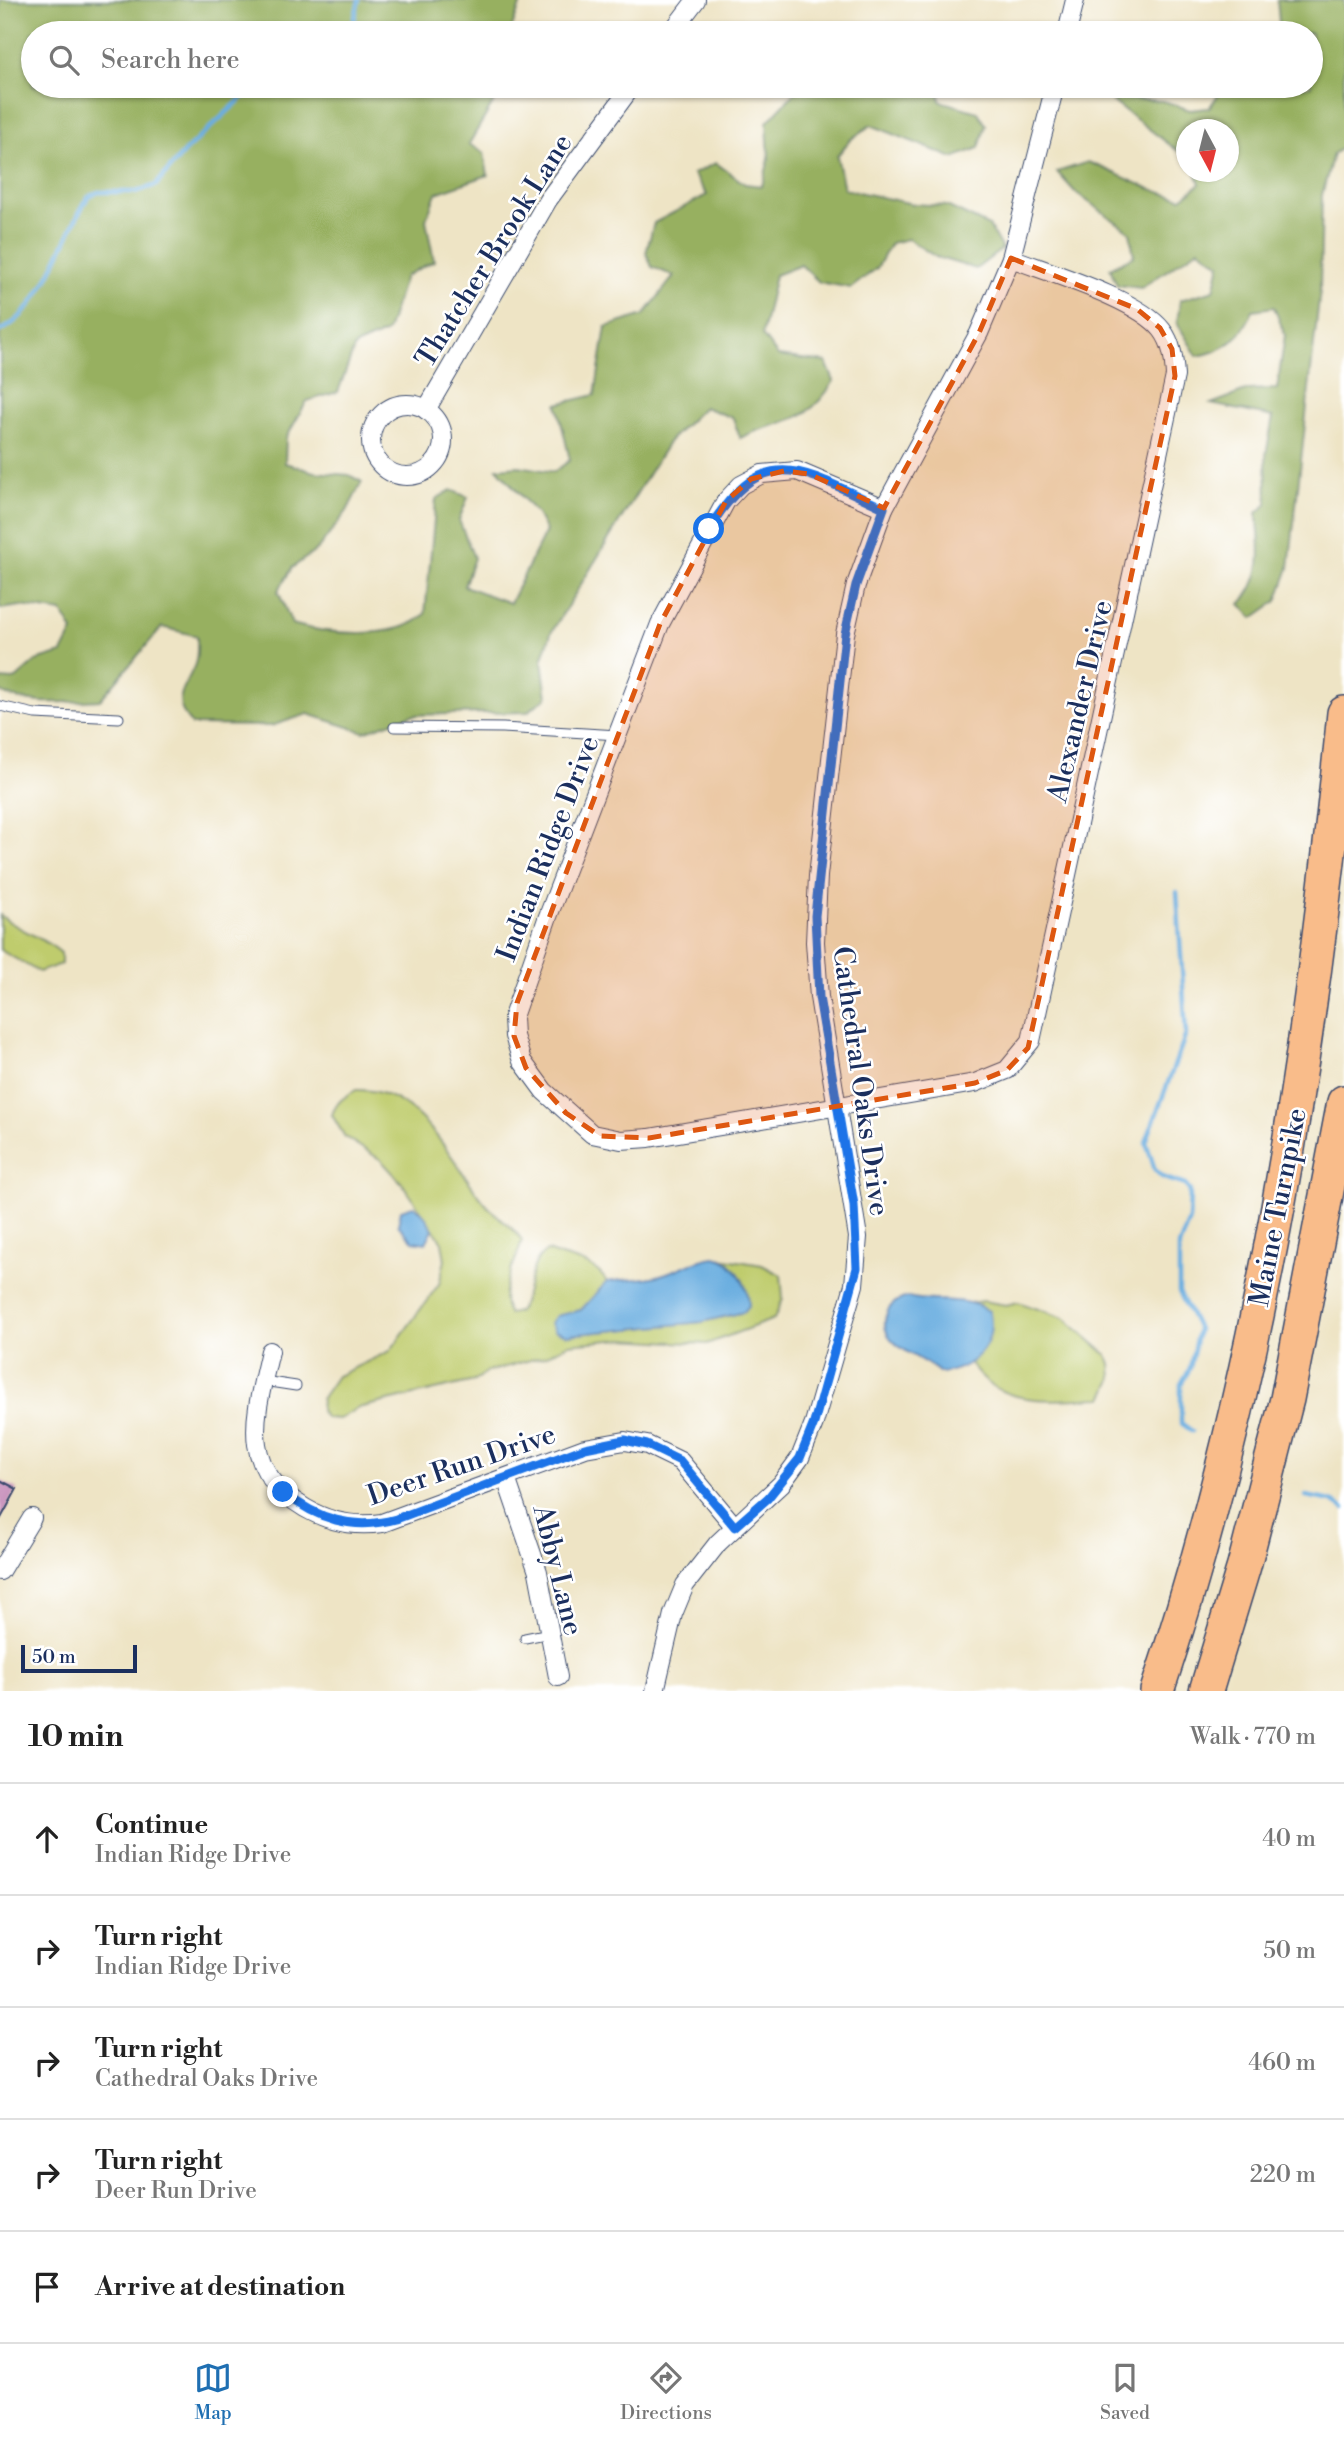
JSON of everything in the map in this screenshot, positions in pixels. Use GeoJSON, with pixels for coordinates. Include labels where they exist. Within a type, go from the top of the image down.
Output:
{"type":"FeatureCollection","features":[{"type":"Feature","properties":{"kind":"highway","name":"Maine Turnpike"},"geometry":{"type":"LineString","coordinates":[[1157,1691],[1235,1412],[1274,1237],[1305,1058],[1344,713]]}},
{"type":"Feature","properties":{"kind":"highway","name":"Maine Turnpike"},"geometry":{"type":"LineString","coordinates":[[1206,1691],[1244,1566],[1287,1399],[1344,1102]]}},
{"type":"Feature","properties":{"kind":"street"},"geometry":{"type":"LineString","coordinates":[[680,21],[696,0]]}},
{"type":"Feature","properties":{"kind":"street"},"geometry":{"type":"LineString","coordinates":[[1070,21],[1075,0]]}},
{"type":"Feature","properties":{"kind":"street","name":"Thatcher Brook Lane"},"geometry":{"type":"LineString","coordinates":[[426,410],[548,200],[623,98]]}},
{"type":"Feature","properties":{"kind":"street","name":"Cathedral Oaks Drive"},"geometry":{"type":"LineString","coordinates":[[655,1691],[673,1614],[685,1585],[697,1567],[735,1527],[768,1498],[800,1458],[814,1423],[854,1284],[858,1237],[816,960],[818,876],[845,634],[856,585],[884,508],[979,333],[1011,258],[1052,98]]}},
{"type":"Feature","properties":{"kind":"street","name":"Alexander Drive"},"geometry":{"type":"LineString","coordinates":[[836,1105],[983,1081],[1007,1070],[1028,1048],[1037,1024],[1170,412],[1174,361],[1167,337],[1155,323],[1125,304],[1011,258]]}},
{"type":"Feature","properties":{"kind":"street","name":"Thatcher Brook Lane"},"geometry":{"type":"LineString","coordinates":[[409,404],[426,410],[435,418],[443,433],[443,445],[437,461],[418,475],[406,476],[390,471],[374,454],[372,436],[375,425],[382,415],[398,406],[409,404]]}},
{"type":"Feature","properties":{"kind":"street","name":"Indian Ridge Drive"},"geometry":{"type":"LineString","coordinates":[[836,1105],[649,1138],[621,1140],[600,1136],[584,1129],[544,1091],[526,1068],[514,1037],[516,1003],[671,598],[726,501],[741,485],[762,474],[797,471],[884,508]]}},
{"type":"Feature","properties":{"kind":"street","name":"Deer Run Drive"},"geometry":{"type":"LineString","coordinates":[[270,1351],[255,1426],[263,1467],[283,1492],[324,1517],[349,1524],[382,1523],[603,1443],[636,1442],[680,1461],[735,1527]]}},
{"type":"Feature","properties":{"kind":"street","name":"Abby Lane"},"geometry":{"type":"LineString","coordinates":[[506,1478],[538,1572],[558,1677]]}},
{"type":"Feature","properties":{"kind":"street"},"geometry":{"type":"LineString","coordinates":[[0,1571],[32,1518]]}},
{"type":"Feature","properties":{"kind":"lane"},"geometry":{"type":"LineString","coordinates":[[0,706],[35,714],[119,718]]}},
{"type":"Feature","properties":{"kind":"lane"},"geometry":{"type":"LineString","coordinates":[[394,727],[503,728],[618,735]]}},
{"type":"Feature","properties":{"kind":"lane"},"geometry":{"type":"LineString","coordinates":[[263,1381],[296,1386]]}},
{"type":"Feature","properties":{"kind":"lane"},"geometry":{"type":"LineString","coordinates":[[525,1638],[550,1633]]}},
{"type":"Feature","properties":{"kind":"highlighted area"},"geometry":{"type":"Polygon","coordinates":[[[1011,258],[1137,309],[1160,328],[1172,349],[1175,376],[1170,412],[1028,1048],[1007,1070],[975,1083],[649,1138],[600,1136],[566,1113],[526,1068],[514,1036],[517,1003],[660,624],[709,529],[726,501],[751,479],[784,471],[809,474],[884,508],[979,333],[1011,258]]]}},
{"type":"Feature","properties":{"kind":"green space"},"geometry":{"type":"Polygon","coordinates":[[[0,0],[522,0],[514,21],[21,21],[21,98],[496,98],[469,144],[484,153],[488,175],[436,193],[426,220],[434,261],[405,276],[387,332],[355,346],[338,392],[307,401],[286,438],[285,463],[314,472],[349,475],[362,482],[347,511],[318,549],[292,568],[278,591],[292,624],[306,628],[380,632],[413,623],[425,614],[436,499],[451,490],[468,497],[459,520],[474,558],[464,586],[510,603],[546,531],[537,514],[497,468],[519,466],[554,472],[570,460],[557,404],[595,395],[606,327],[644,315],[674,276],[652,267],[646,253],[654,223],[707,195],[693,174],[716,163],[745,184],[762,186],[769,159],[767,122],[790,98],[940,98],[940,101],[978,112],[986,125],[979,148],[953,158],[871,125],[850,140],[837,156],[844,189],[913,204],[947,206],[989,226],[1002,249],[976,269],[936,257],[908,239],[891,243],[877,268],[851,288],[819,282],[801,265],[775,275],[762,335],[778,356],[826,362],[834,381],[813,407],[793,419],[740,438],[733,418],[704,407],[669,441],[551,633],[542,661],[547,697],[527,712],[412,715],[364,732],[308,714],[271,726],[192,725],[181,708],[180,701],[196,661],[197,636],[162,627],[100,700],[24,700],[0,692],[0,679],[14,680],[36,661],[62,653],[73,631],[62,612],[21,606],[0,609],[0,0]]]}},
{"type":"Feature","properties":{"kind":"green space"},"geometry":{"type":"Polygon","coordinates":[[[1277,0],[1344,0],[1344,147],[1333,154],[1322,195],[1320,290],[1289,568],[1277,601],[1253,618],[1240,604],[1254,584],[1259,562],[1257,513],[1267,504],[1266,455],[1273,417],[1211,404],[1248,390],[1277,389],[1285,335],[1274,307],[1253,310],[1244,328],[1232,342],[1216,351],[1197,356],[1177,323],[1180,300],[1214,290],[1220,264],[1199,249],[1141,288],[1117,285],[1110,268],[1134,256],[1130,232],[1075,192],[1057,172],[1088,162],[1146,187],[1182,198],[1199,182],[1239,182],[1239,119],[1176,119],[1176,149],[1108,98],[1164,101],[1190,110],[1209,108],[1216,98],[1323,98],[1323,21],[1279,21],[1277,0]]]}},
{"type":"Feature","properties":{"kind":"green space"},"geometry":{"type":"Polygon","coordinates":[[[0,915],[61,953],[61,964],[39,972],[0,950],[0,915]]]}},
{"type":"Feature","properties":{"kind":"green space"},"geometry":{"type":"Polygon","coordinates":[[[356,1090],[378,1092],[398,1100],[415,1113],[445,1147],[484,1202],[522,1240],[505,1288],[505,1306],[509,1314],[518,1312],[532,1271],[547,1251],[588,1265],[607,1282],[581,1310],[562,1315],[567,1335],[702,1322],[744,1312],[746,1296],[743,1281],[735,1269],[721,1258],[762,1265],[781,1275],[783,1298],[774,1319],[707,1344],[622,1339],[569,1344],[545,1356],[487,1372],[474,1381],[358,1408],[339,1419],[326,1418],[320,1411],[321,1399],[337,1376],[390,1351],[439,1284],[445,1260],[442,1242],[402,1183],[381,1160],[345,1137],[332,1115],[341,1100],[356,1090]]]}},
{"type":"Feature","properties":{"kind":"green space"},"geometry":{"type":"Polygon","coordinates":[[[983,1301],[1006,1305],[1018,1302],[1064,1318],[1106,1354],[1111,1364],[1112,1380],[1103,1398],[1030,1398],[1012,1395],[982,1378],[970,1363],[980,1305],[969,1303],[983,1301]]]}},
{"type":"Feature","properties":{"kind":"water"},"geometry":{"type":"Polygon","coordinates":[[[413,1206],[422,1212],[433,1229],[426,1243],[413,1241],[398,1225],[401,1210],[413,1206]]]}},
{"type":"Feature","properties":{"kind":"water"},"geometry":{"type":"Polygon","coordinates":[[[715,1257],[735,1269],[744,1283],[749,1306],[744,1312],[702,1322],[567,1335],[555,1331],[551,1323],[556,1316],[581,1310],[607,1282],[657,1276],[715,1257]]]}},
{"type":"Feature","properties":{"kind":"water"},"geometry":{"type":"Polygon","coordinates":[[[908,1297],[960,1301],[989,1311],[990,1335],[980,1354],[962,1367],[940,1373],[902,1349],[887,1333],[885,1324],[891,1307],[908,1297]]]}},
{"type":"Feature","properties":{"kind":"building"},"geometry":{"type":"Polygon","coordinates":[[[0,1480],[17,1489],[0,1520],[0,1480]]]}},
{"type":"Feature","properties":{"kind":"waterway"},"geometry":{"type":"LineString","coordinates":[[354,21],[359,0]]}},
{"type":"Feature","properties":{"kind":"waterway"},"geometry":{"type":"LineString","coordinates":[[0,331],[15,321],[41,290],[88,197],[98,192],[136,192],[156,185],[185,151],[242,98]]}},
{"type":"Feature","properties":{"kind":"waterway"},"geometry":{"type":"LineString","coordinates":[[1177,892],[1186,1034],[1146,1142],[1155,1170],[1162,1177],[1185,1185],[1190,1191],[1189,1220],[1179,1246],[1179,1292],[1198,1329],[1190,1368],[1181,1384],[1181,1423],[1192,1431]]}},
{"type":"Feature","properties":{"kind":"waterway"},"geometry":{"type":"LineString","coordinates":[[1306,1496],[1332,1501],[1344,1509]]}},
{"type":"Feature","properties":{"kind":"route"},"geometry":{"type":"LineString","coordinates":[[283,1492],[324,1517],[349,1524],[370,1525],[396,1519],[585,1448],[625,1440],[647,1445],[680,1461],[735,1527],[768,1498],[800,1458],[814,1423],[857,1268],[858,1237],[854,1205],[819,997],[815,916],[845,634],[856,585],[884,508],[809,474],[797,471],[772,472],[741,485],[726,501],[709,529]]}}]}
